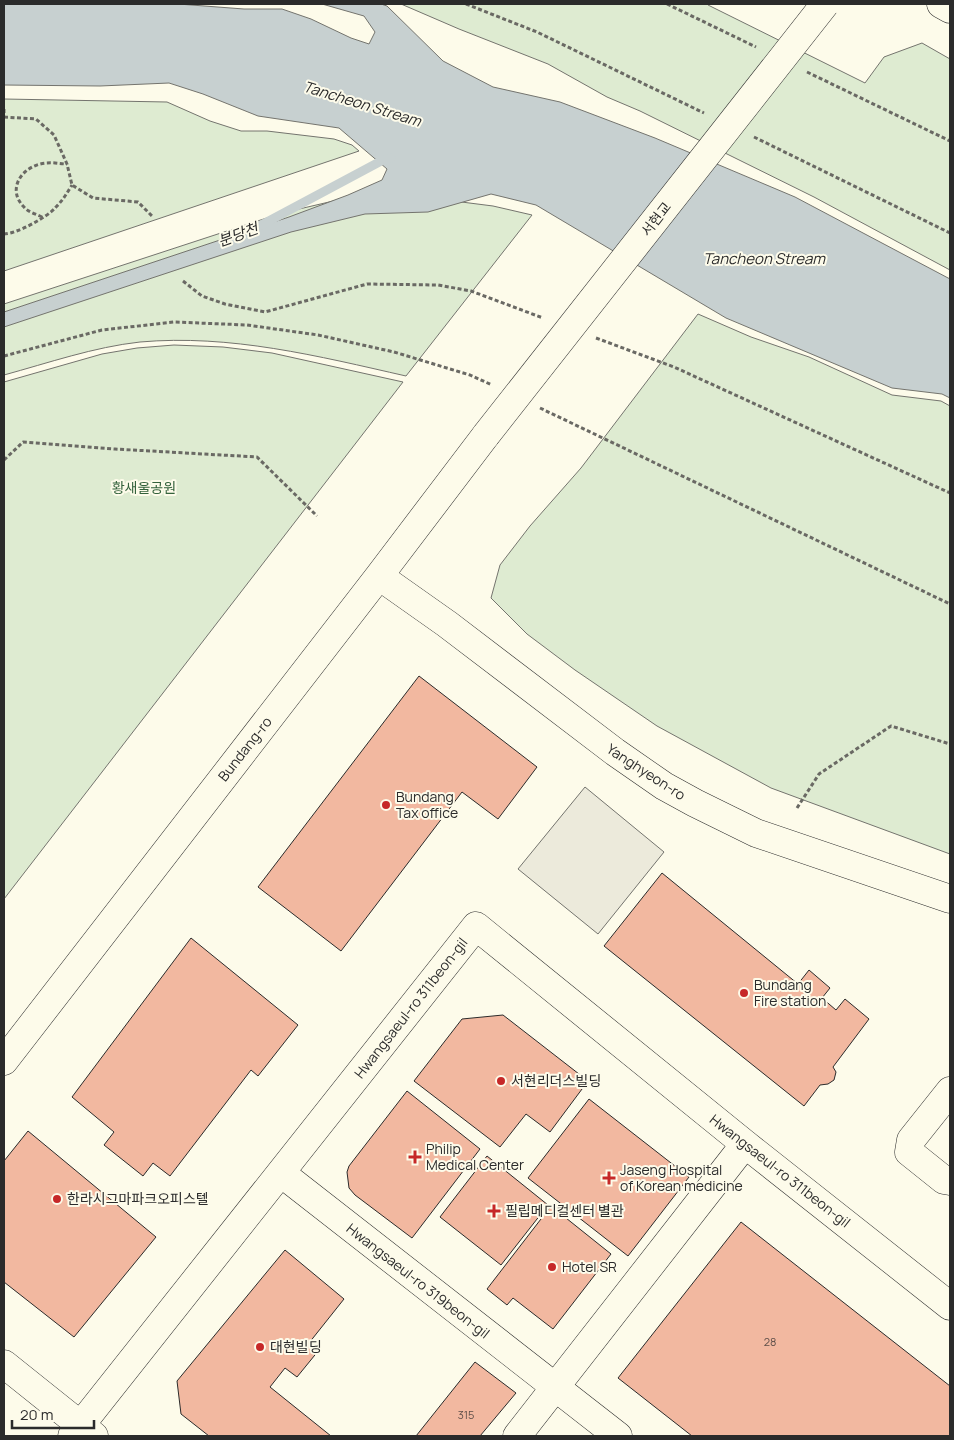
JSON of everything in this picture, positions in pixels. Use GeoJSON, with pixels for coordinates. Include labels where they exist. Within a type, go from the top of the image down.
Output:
{"type":"FeatureCollection","features":[{"type":"Feature","properties":{"kind":"main road","name":"서현교"},"geometry":{"type":"LineString","coordinates":[[486,435],[825,4]]}},
{"type":"Feature","properties":{"kind":"main road"},"geometry":{"type":"LineString","coordinates":[[941,4],[950,9]]}},
{"type":"Feature","properties":{"kind":"main road","name":"Bundang-ro"},"geometry":{"type":"LineString","coordinates":[[4,1061],[486,435]]}},
{"type":"Feature","properties":{"kind":"main road","name":"Yanghyeon-ro"},"geometry":{"type":"LineString","coordinates":[[379,576],[447,624],[615,752],[664,786],[756,833],[950,899]]}},
{"type":"Feature","properties":{"kind":"main road","name":"Hwangsaeul-ro 311beon-gil"},"geometry":{"type":"LineString","coordinates":[[82,1433],[281,1173],[476,926],[745,1144],[950,1306]]}},
{"type":"Feature","properties":{"kind":"main road"},"geometry":{"type":"LineString","coordinates":[[950,1091],[911,1140],[909,1152],[944,1180],[950,1181]]}},
{"type":"Feature","properties":{"kind":"main road"},"geometry":{"type":"LineString","coordinates":[[517,1436],[745,1144]]}},
{"type":"Feature","properties":{"kind":"main road","name":"Hwangsaeul-ro 319beon-gil"},"geometry":{"type":"LineString","coordinates":[[281,1173],[618,1436]]}},
{"type":"Feature","properties":{"kind":"main road"},"geometry":{"type":"LineString","coordinates":[[4,1364],[82,1433]]}},
{"type":"Feature","properties":{"kind":"path"},"geometry":{"type":"LineString","coordinates":[[4,109],[4,117],[36,119],[54,135],[67,164],[72,185],[93,198],[138,202],[152,216]]}},
{"type":"Feature","properties":{"kind":"path"},"geometry":{"type":"LineString","coordinates":[[42,217],[24,208],[18,199],[17,181],[26,170],[45,163],[67,164]]}},
{"type":"Feature","properties":{"kind":"path"},"geometry":{"type":"LineString","coordinates":[[4,234],[9,234],[54,209],[72,185]]}},
{"type":"Feature","properties":{"kind":"path"},"geometry":{"type":"LineString","coordinates":[[4,460],[23,442],[257,457],[317,516]]}},
{"type":"Feature","properties":{"kind":"path"},"geometry":{"type":"LineString","coordinates":[[797,808],[819,774],[891,726],[950,744]]}},
{"type":"Feature","properties":{"kind":"green space"},"geometry":{"type":"Polygon","coordinates":[[[401,4],[708,4],[865,83],[884,57],[922,43],[950,59],[950,270],[814,197],[640,111],[607,97],[548,64],[401,4]]]}},
{"type":"Feature","properties":{"kind":"green space"},"geometry":{"type":"Polygon","coordinates":[[[4,99],[167,102],[210,121],[241,131],[267,131],[334,139],[352,145],[359,151],[4,271],[4,99]]]}},
{"type":"Feature","properties":{"kind":"green space"},"geometry":{"type":"Polygon","coordinates":[[[359,195],[438,199],[493,206],[532,215],[406,376],[274,348],[207,341],[174,340],[123,344],[4,375],[4,304],[282,213],[359,195]]]}},
{"type":"Feature","properties":{"kind":"green space"},"geometry":{"type":"Polygon","coordinates":[[[698,314],[751,337],[809,357],[892,395],[941,401],[950,406],[950,854],[771,788],[657,726],[575,670],[527,634],[491,598],[500,565],[530,526],[581,468],[698,314]]]}},
{"type":"Feature","properties":{"kind":"green space","name":"황새울공원"},"geometry":{"type":"Polygon","coordinates":[[[174,345],[223,347],[272,353],[403,382],[4,899],[4,382],[102,354],[137,348],[174,345]]]}},
{"type":"Feature","properties":{"kind":"shaded area"},"geometry":{"type":"Polygon","coordinates":[[[585,787],[664,852],[598,934],[518,869],[585,787]]]}},
{"type":"Feature","properties":{"kind":"water","name":"Tancheon Stream"},"geometry":{"type":"Polygon","coordinates":[[[4,4],[178,4],[244,9],[282,9],[311,19],[351,38],[369,44],[375,32],[364,16],[322,4],[381,4],[387,6],[443,61],[493,87],[560,102],[655,138],[795,197],[950,279],[950,398],[942,394],[892,388],[726,318],[536,205],[491,194],[428,212],[365,214],[291,232],[4,327],[4,312],[289,217],[348,195],[382,180],[387,169],[339,128],[258,116],[203,94],[169,83],[100,86],[4,85],[4,4]]]}},
{"type":"Feature","properties":{"kind":"building","name":"Bundang Tax office"},"geometry":{"type":"Polygon","coordinates":[[[419,676],[537,767],[498,819],[462,792],[341,951],[258,887],[419,676]]]}},
{"type":"Feature","properties":{"kind":"building","name":"Bundang Fire station"},"geometry":{"type":"Polygon","coordinates":[[[662,873],[798,984],[809,970],[830,988],[822,998],[836,1010],[845,999],[869,1019],[833,1067],[836,1072],[834,1080],[828,1084],[820,1085],[804,1106],[604,946],[662,873]]]}},
{"type":"Feature","properties":{"kind":"building"},"geometry":{"type":"Polygon","coordinates":[[[191,938],[298,1025],[258,1076],[251,1070],[170,1176],[153,1163],[143,1176],[104,1145],[114,1132],[72,1097],[191,938]]]}},
{"type":"Feature","properties":{"kind":"building","name":"서현리더스빌딩"},"geometry":{"type":"Polygon","coordinates":[[[503,1015],[588,1081],[550,1132],[526,1114],[500,1147],[414,1081],[462,1019],[503,1015]]]}},
{"type":"Feature","properties":{"kind":"building","name":"Philip Medical Center"},"geometry":{"type":"Polygon","coordinates":[[[407,1091],[480,1149],[412,1238],[355,1195],[349,1188],[347,1172],[349,1166],[407,1091]]]}},
{"type":"Feature","properties":{"kind":"building","name":"Jaseng Hospital of Korean medicine"},"geometry":{"type":"Polygon","coordinates":[[[589,1099],[689,1177],[628,1256],[528,1178],[589,1099]]]}},
{"type":"Feature","properties":{"kind":"building","name":"한라시그마파크오피스텔"},"geometry":{"type":"Polygon","coordinates":[[[28,1131],[156,1237],[74,1337],[4,1282],[4,1161],[28,1131]]]}},
{"type":"Feature","properties":{"kind":"building","name":"필립메디컬센터 별관"},"geometry":{"type":"Polygon","coordinates":[[[487,1156],[548,1205],[501,1265],[440,1217],[487,1156]]]}},
{"type":"Feature","properties":{"kind":"building"},"geometry":{"type":"Polygon","coordinates":[[[551,1206],[611,1254],[553,1329],[513,1298],[507,1305],[487,1289],[551,1206]]]}},
{"type":"Feature","properties":{"kind":"building"},"geometry":{"type":"Polygon","coordinates":[[[741,1222],[950,1386],[950,1436],[692,1436],[618,1378],[741,1222]]]}},
{"type":"Feature","properties":{"kind":"building","name":"대현빌딩"},"geometry":{"type":"Polygon","coordinates":[[[285,1250],[344,1299],[309,1343],[319,1350],[297,1377],[285,1368],[270,1387],[331,1436],[209,1436],[181,1414],[177,1381],[285,1250]]]}},
{"type":"Feature","properties":{"kind":"building"},"geometry":{"type":"Polygon","coordinates":[[[475,1362],[516,1393],[480,1436],[416,1436],[475,1362]]]}},
{"type":"Feature","properties":{"kind":"waterway","name":"분당천"},"geometry":{"type":"LineString","coordinates":[[252,230],[383,160],[391,158]]}},
{"type":"Feature","properties":{"kind":"place","name":"Bundang Tax office"},"geometry":{"type":"Point","coordinates":[386,805]}},
{"type":"Feature","properties":{"kind":"place","name":"Bundang Fire station"},"geometry":{"type":"Point","coordinates":[744,993]}},
{"type":"Feature","properties":{"kind":"place","name":"서현리더스빌딩"},"geometry":{"type":"Point","coordinates":[501,1081]}},
{"type":"Feature","properties":{"kind":"place","name":"Philip Medical Center"},"geometry":{"type":"Point","coordinates":[415,1157]}},
{"type":"Feature","properties":{"kind":"place","name":"Jaseng Hospital of Korean medicine"},"geometry":{"type":"Point","coordinates":[609,1178]}},
{"type":"Feature","properties":{"kind":"place","name":"한라시그마파크오피스텔"},"geometry":{"type":"Point","coordinates":[57,1199]}},
{"type":"Feature","properties":{"kind":"place","name":"필립메디컬센터 별관"},"geometry":{"type":"Point","coordinates":[494,1211]}},
{"type":"Feature","properties":{"kind":"place","name":"Hotel SR"},"geometry":{"type":"Point","coordinates":[552,1267]}},
{"type":"Feature","properties":{"kind":"place","name":"대현빌딩"},"geometry":{"type":"Point","coordinates":[260,1347]}}]}
